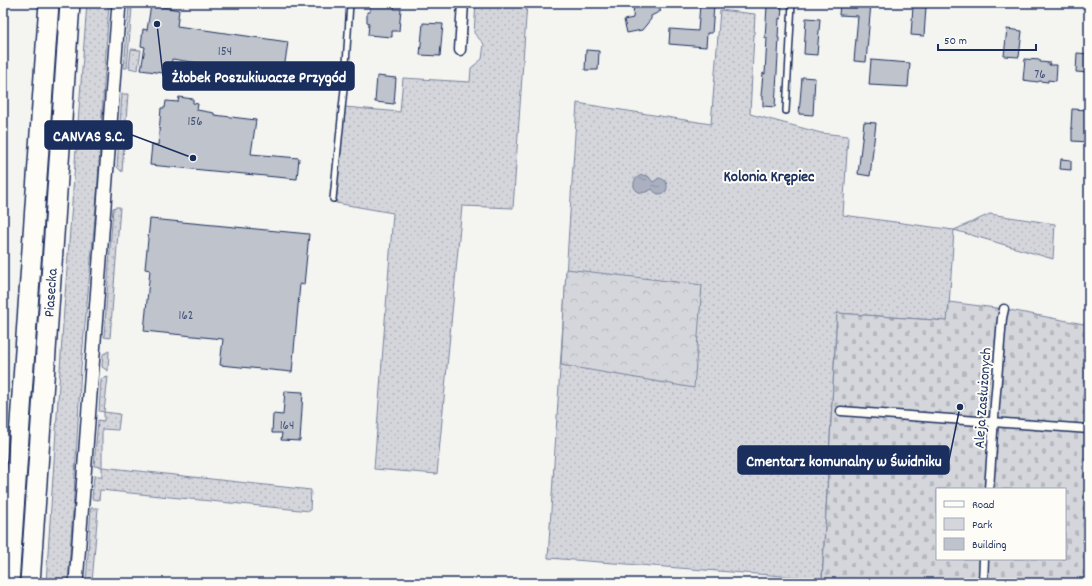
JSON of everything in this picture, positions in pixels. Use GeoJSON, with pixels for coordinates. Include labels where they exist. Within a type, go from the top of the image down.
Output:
{"type":"FeatureCollection","features":[{"type":"Feature","properties":{"kind":"highway","name":"Piasecka"},"geometry":{"type":"LineString","coordinates":[[9,583],[49,3]]}},
{"type":"Feature","properties":{"kind":"highway","name":"Piasecka"},"geometry":{"type":"LineString","coordinates":[[30,583],[70,3]]}},
{"type":"Feature","properties":{"kind":"street"},"geometry":{"type":"LineString","coordinates":[[76,583],[119,3]]}},
{"type":"Feature","properties":{"kind":"street"},"geometry":{"type":"LineString","coordinates":[[460,50],[463,3]]}},
{"type":"Feature","properties":{"kind":"street","name":"Aleja Zasłużonych"},"geometry":{"type":"LineString","coordinates":[[989,488],[1001,323],[1004,309]]}},
{"type":"Feature","properties":{"kind":"street"},"geometry":{"type":"LineString","coordinates":[[841,411],[1089,429]]}},
{"type":"Feature","properties":{"kind":"street"},"geometry":{"type":"LineString","coordinates":[[983,583],[984,560]]}},
{"type":"Feature","properties":{"kind":"lane"},"geometry":{"type":"LineString","coordinates":[[333,199],[345,79],[350,3]]}},
{"type":"Feature","properties":{"kind":"lane"},"geometry":{"type":"LineString","coordinates":[[786,111],[792,3]]}},
{"type":"Feature","properties":{"kind":"green space"},"geometry":{"type":"Polygon","coordinates":[[[58,3],[62,3],[21,583],[17,583],[58,3]]]}},
{"type":"Feature","properties":{"kind":"green space"},"geometry":{"type":"Polygon","coordinates":[[[87,3],[109,3],[97,196],[81,367],[68,583],[46,583],[64,309],[87,3]]]}},
{"type":"Feature","properties":{"kind":"green space"},"geometry":{"type":"Polygon","coordinates":[[[476,3],[527,3],[513,208],[462,206],[437,474],[374,469],[393,213],[336,203],[345,107],[400,112],[403,78],[470,82],[471,68],[482,59],[484,44],[474,33],[476,3]]]}},
{"type":"Feature","properties":{"kind":"green space"},"geometry":{"type":"Polygon","coordinates":[[[129,6],[132,7],[127,68],[124,68],[129,6]]]}},
{"type":"Feature","properties":{"kind":"green space"},"geometry":{"type":"Polygon","coordinates":[[[720,10],[755,14],[750,114],[821,133],[848,136],[843,215],[954,230],[948,321],[837,313],[822,579],[548,558],[577,103],[711,124],[720,10]]]}},
{"type":"Feature","properties":{"kind":"green space"},"geometry":{"type":"Polygon","coordinates":[[[131,49],[141,50],[138,70],[129,68],[131,49]]]}},
{"type":"Feature","properties":{"kind":"green space"},"geometry":{"type":"Polygon","coordinates":[[[122,94],[128,94],[122,172],[117,167],[122,94]]]}},
{"type":"Feature","properties":{"kind":"green space"},"geometry":{"type":"Polygon","coordinates":[[[120,207],[110,338],[104,337],[113,208],[120,207]]]}},
{"type":"Feature","properties":{"kind":"green space"},"geometry":{"type":"Polygon","coordinates":[[[990,214],[1055,224],[1053,259],[954,230],[990,214]]]}},
{"type":"Feature","properties":{"kind":"green space"},"geometry":{"type":"Polygon","coordinates":[[[566,269],[702,285],[694,388],[561,365],[566,269]]]}},
{"type":"Feature","properties":{"kind":"green space"},"geometry":{"type":"Polygon","coordinates":[[[949,302],[1004,309],[1089,325],[1089,583],[822,583],[837,313],[947,321],[949,302]]]}},
{"type":"Feature","properties":{"kind":"green space"},"geometry":{"type":"Polygon","coordinates":[[[109,351],[108,371],[102,367],[103,354],[109,351]]]}},
{"type":"Feature","properties":{"kind":"green space"},"geometry":{"type":"Polygon","coordinates":[[[108,377],[104,412],[99,411],[101,379],[108,377]]]}},
{"type":"Feature","properties":{"kind":"green space"},"geometry":{"type":"Polygon","coordinates":[[[104,412],[120,414],[118,430],[102,429],[102,467],[94,466],[98,420],[104,421],[104,412]]]}},
{"type":"Feature","properties":{"kind":"green space"},"geometry":{"type":"Polygon","coordinates":[[[102,467],[311,490],[310,511],[100,490],[99,500],[92,499],[94,476],[102,476],[102,467]]]}},
{"type":"Feature","properties":{"kind":"green space"},"geometry":{"type":"Polygon","coordinates":[[[91,508],[98,508],[92,583],[86,583],[91,508]]]}},
{"type":"Feature","properties":{"kind":"water"},"geometry":{"type":"Polygon","coordinates":[[[642,175],[648,176],[653,182],[659,178],[665,181],[667,185],[666,191],[660,194],[656,193],[652,189],[646,192],[637,191],[634,184],[637,177],[642,175]]]}},
{"type":"Feature","properties":{"kind":"building"},"geometry":{"type":"Polygon","coordinates":[[[370,3],[395,3],[394,9],[401,9],[399,31],[392,31],[392,37],[368,35],[369,23],[367,22],[367,12],[370,12],[370,3]]]}},
{"type":"Feature","properties":{"kind":"building"},"geometry":{"type":"Polygon","coordinates":[[[634,3],[651,3],[661,11],[651,16],[651,19],[642,30],[627,33],[624,20],[633,18],[634,3]]]}},
{"type":"Feature","properties":{"kind":"building"},"geometry":{"type":"Polygon","coordinates":[[[840,3],[871,3],[866,62],[854,61],[858,16],[839,15],[840,3]]]}},
{"type":"Feature","properties":{"kind":"building"},"geometry":{"type":"Polygon","coordinates":[[[700,4],[714,5],[712,33],[707,33],[706,47],[669,44],[670,29],[698,31],[700,4]]]}},
{"type":"Feature","properties":{"kind":"building"},"geometry":{"type":"Polygon","coordinates":[[[151,5],[179,10],[177,26],[288,42],[283,76],[172,59],[170,74],[141,70],[145,47],[141,46],[143,29],[147,30],[151,5]]]}},
{"type":"Feature","properties":{"kind":"building"},"geometry":{"type":"Polygon","coordinates":[[[767,6],[782,7],[781,19],[779,18],[775,107],[763,106],[763,96],[761,96],[763,73],[765,74],[767,6]]]}},
{"type":"Feature","properties":{"kind":"building"},"geometry":{"type":"Polygon","coordinates":[[[913,6],[926,7],[924,36],[911,35],[913,6]]]}},
{"type":"Feature","properties":{"kind":"building"},"geometry":{"type":"Polygon","coordinates":[[[806,18],[820,19],[817,55],[804,54],[806,18]]]}},
{"type":"Feature","properties":{"kind":"building"},"geometry":{"type":"Polygon","coordinates":[[[423,23],[443,24],[440,56],[420,55],[423,23]]]}},
{"type":"Feature","properties":{"kind":"building"},"geometry":{"type":"Polygon","coordinates":[[[1007,29],[1022,31],[1019,57],[1004,56],[1007,29]]]}},
{"type":"Feature","properties":{"kind":"building"},"geometry":{"type":"Polygon","coordinates":[[[586,50],[599,51],[598,70],[585,70],[586,50]]]}},
{"type":"Feature","properties":{"kind":"building"},"geometry":{"type":"Polygon","coordinates":[[[1077,53],[1089,54],[1089,73],[1076,72],[1077,53]]]}},
{"type":"Feature","properties":{"kind":"building"},"geometry":{"type":"Polygon","coordinates":[[[1025,59],[1040,60],[1040,62],[1050,63],[1049,65],[1057,65],[1056,81],[1048,80],[1048,82],[1038,82],[1023,80],[1025,59]]]}},
{"type":"Feature","properties":{"kind":"building"},"geometry":{"type":"Polygon","coordinates":[[[871,60],[910,63],[908,87],[869,85],[871,60]]]}},
{"type":"Feature","properties":{"kind":"building"},"geometry":{"type":"Polygon","coordinates":[[[377,76],[396,78],[394,104],[375,102],[377,76]]]}},
{"type":"Feature","properties":{"kind":"building"},"geometry":{"type":"Polygon","coordinates":[[[802,77],[815,78],[813,115],[799,114],[802,77]]]}},
{"type":"Feature","properties":{"kind":"building"},"geometry":{"type":"Polygon","coordinates":[[[179,97],[193,99],[193,103],[198,104],[197,110],[214,113],[214,115],[256,120],[251,154],[299,158],[297,179],[150,165],[152,144],[158,145],[161,108],[165,108],[166,101],[178,102],[179,97]]]}},
{"type":"Feature","properties":{"kind":"building"},"geometry":{"type":"Polygon","coordinates":[[[1072,109],[1089,110],[1088,142],[1072,141],[1072,109]]]}},
{"type":"Feature","properties":{"kind":"building"},"geometry":{"type":"Polygon","coordinates":[[[864,122],[876,123],[870,176],[858,174],[864,122]]]}},
{"type":"Feature","properties":{"kind":"building"},"geometry":{"type":"Polygon","coordinates":[[[1061,159],[1071,160],[1071,170],[1060,169],[1061,159]]]}},
{"type":"Feature","properties":{"kind":"building"},"geometry":{"type":"Polygon","coordinates":[[[150,219],[309,234],[304,285],[300,284],[292,372],[220,365],[223,339],[144,331],[150,270],[145,269],[150,219]]]}},
{"type":"Feature","properties":{"kind":"building"},"geometry":{"type":"Polygon","coordinates":[[[285,391],[303,392],[300,441],[281,440],[282,433],[272,433],[273,414],[283,415],[285,391]]]}},
{"type":"Feature","properties":{"kind":"place","name":"Żłobek Poszukiwacze Przygód"},"geometry":{"type":"Point","coordinates":[157,24]}},
{"type":"Feature","properties":{"kind":"place","name":"CANVAS S.C."},"geometry":{"type":"Point","coordinates":[193,158]}},
{"type":"Feature","properties":{"kind":"place","name":"Cmentarz komunalny w Świdniku"},"geometry":{"type":"Point","coordinates":[960,407]}},
{"type":"Feature","properties":{"kind":"district","name":"Kolonia Krępiec"},"geometry":{"type":"Point","coordinates":[769,175]}}]}
